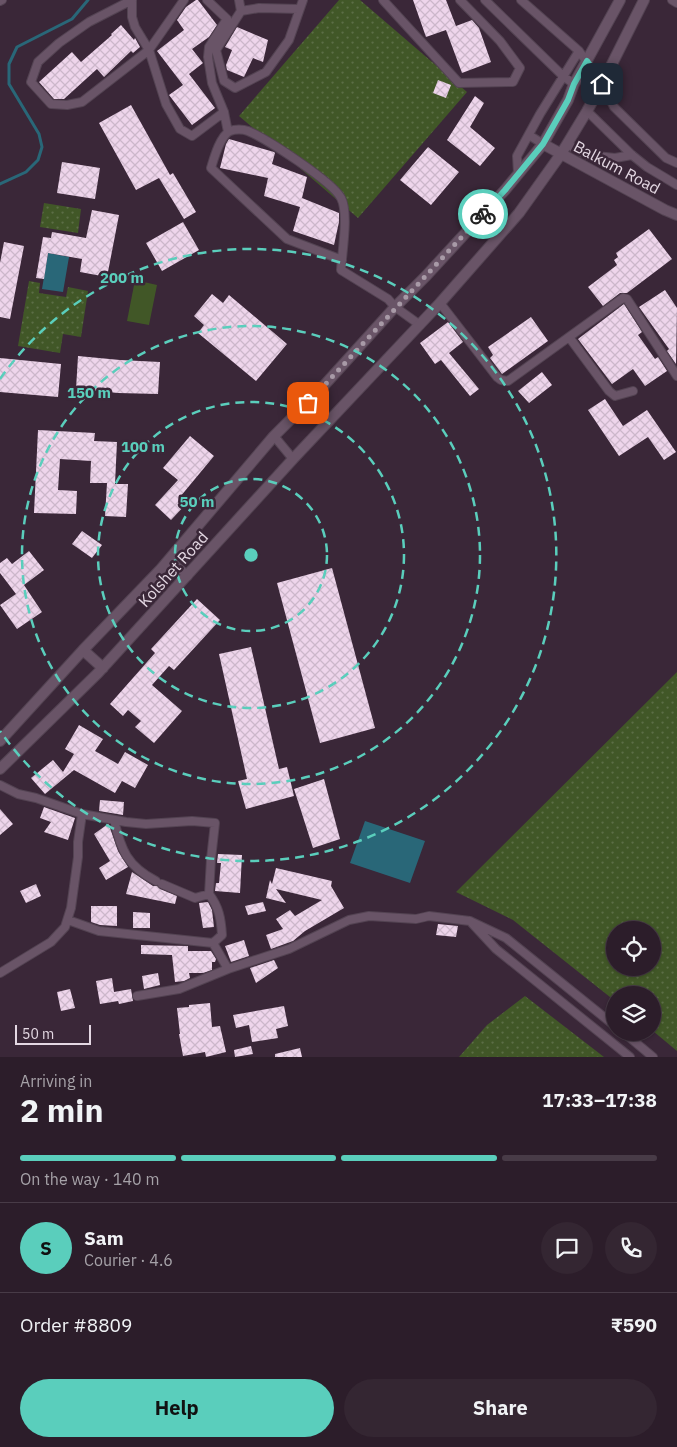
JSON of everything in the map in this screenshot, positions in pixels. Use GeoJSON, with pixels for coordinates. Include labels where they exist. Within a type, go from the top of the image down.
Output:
{"type":"FeatureCollection","features":[{"type":"Feature","properties":{"kind":"street"},"geometry":{"type":"LineString","coordinates":[[184,0],[149,50],[82,102],[67,105],[51,104],[31,82],[38,62],[59,42],[89,22],[132,0],[135,27],[149,50],[166,104],[180,129],[192,136],[224,112]]}},
{"type":"Feature","properties":{"kind":"street"},"geometry":{"type":"LineString","coordinates":[[207,0],[227,19],[209,47],[208,57],[212,83],[224,112],[228,132]]}},
{"type":"Feature","properties":{"kind":"street"},"geometry":{"type":"LineString","coordinates":[[239,0],[240,11],[216,50],[224,81],[235,88],[266,72],[289,40],[303,0]]}},
{"type":"Feature","properties":{"kind":"street"},"geometry":{"type":"LineString","coordinates":[[383,0],[459,83],[513,82],[520,68],[500,41],[460,0]]}},
{"type":"Feature","properties":{"kind":"street"},"geometry":{"type":"LineString","coordinates":[[485,0],[563,76],[574,84]]}},
{"type":"Feature","properties":{"kind":"street"},"geometry":{"type":"LineString","coordinates":[[521,0],[579,50],[602,84],[614,107],[666,158],[677,163]]}},
{"type":"Feature","properties":{"kind":"street","name":"Kolshet Road"},"geometry":{"type":"LineString","coordinates":[[0,741],[169,559],[274,436],[319,392],[395,307],[505,190],[543,144],[620,0]]}},
{"type":"Feature","properties":{"kind":"street","name":"Kolshet Road"},"geometry":{"type":"LineString","coordinates":[[0,769],[103,668],[293,459],[420,325],[519,213],[567,144],[587,111],[644,0]]}},
{"type":"Feature","properties":{"kind":"street"},"geometry":{"type":"LineString","coordinates":[[672,0],[677,3]]}},
{"type":"Feature","properties":{"kind":"street"},"geometry":{"type":"LineString","coordinates":[[240,11],[258,8],[299,9]]}},
{"type":"Feature","properties":{"kind":"street"},"geometry":{"type":"LineString","coordinates":[[518,173],[517,156],[579,50]]}},
{"type":"Feature","properties":{"kind":"street"},"geometry":{"type":"LineString","coordinates":[[587,111],[632,156],[677,185]]}},
{"type":"Feature","properties":{"kind":"street"},"geometry":{"type":"LineString","coordinates":[[342,260],[288,239],[211,168],[222,140],[228,132],[238,129],[248,131],[283,150],[333,187],[341,198],[345,213],[342,260],[341,270],[388,299],[395,307],[420,325]]}},
{"type":"Feature","properties":{"kind":"street"},"geometry":{"type":"LineString","coordinates":[[529,135],[543,144]]}},
{"type":"Feature","properties":{"kind":"street","name":"Balkum Road"},"geometry":{"type":"LineString","coordinates":[[543,144],[677,214]]}},
{"type":"Feature","properties":{"kind":"street"},"geometry":{"type":"LineString","coordinates":[[567,144],[587,155],[616,158],[632,156]]}},
{"type":"Feature","properties":{"kind":"street"},"geometry":{"type":"LineString","coordinates":[[440,303],[497,377],[508,381],[623,298],[627,300],[677,376]]}},
{"type":"Feature","properties":{"kind":"street"},"geometry":{"type":"LineString","coordinates":[[569,337],[608,391],[614,396],[633,391]]}},
{"type":"Feature","properties":{"kind":"street"},"geometry":{"type":"LineString","coordinates":[[274,436],[293,459]]}},
{"type":"Feature","properties":{"kind":"street"},"geometry":{"type":"LineString","coordinates":[[169,559],[188,576]]}},
{"type":"Feature","properties":{"kind":"street"},"geometry":{"type":"LineString","coordinates":[[83,650],[103,668]]}},
{"type":"Feature","properties":{"kind":"street"},"geometry":{"type":"LineString","coordinates":[[0,785],[18,794],[36,798],[82,814],[114,820],[146,824],[192,821],[216,823],[209,894],[216,904],[221,919],[222,935],[214,943]]}},
{"type":"Feature","properties":{"kind":"street"},"geometry":{"type":"LineString","coordinates":[[0,973],[51,942],[65,927],[74,889],[82,814]]}},
{"type":"Feature","properties":{"kind":"street"},"geometry":{"type":"LineString","coordinates":[[114,820],[118,836],[128,860],[143,874],[195,898],[209,894]]}},
{"type":"Feature","properties":{"kind":"street"},"geometry":{"type":"LineString","coordinates":[[138,996],[179,990],[228,969],[288,949],[349,920],[369,916],[416,920],[429,916],[470,921],[506,938],[606,1019]]}},
{"type":"Feature","properties":{"kind":"street"},"geometry":{"type":"LineString","coordinates":[[68,920],[99,931],[214,943]]}},
{"type":"Feature","properties":{"kind":"street"},"geometry":{"type":"LineString","coordinates":[[470,921],[496,949],[630,1057]]}},
{"type":"Feature","properties":{"kind":"street"},"geometry":{"type":"LineString","coordinates":[[214,943],[228,969]]}},
{"type":"Feature","properties":{"kind":"street"},"geometry":{"type":"LineString","coordinates":[[634,1041],[653,1057]]}},
{"type":"Feature","properties":{"kind":"green space"},"geometry":{"type":"Polygon","coordinates":[[[339,0],[360,0],[467,92],[358,218],[239,116],[339,0]]]}},
{"type":"Feature","properties":{"kind":"green space"},"geometry":{"type":"Polygon","coordinates":[[[44,203],[81,209],[78,233],[40,227],[44,203]]]}},
{"type":"Feature","properties":{"kind":"green space"},"geometry":{"type":"Polygon","coordinates":[[[135,280],[157,285],[149,325],[127,321],[135,280]]]}},
{"type":"Feature","properties":{"kind":"green space"},"geometry":{"type":"Polygon","coordinates":[[[29,281],[40,283],[39,293],[66,297],[68,287],[88,291],[81,337],[63,334],[60,353],[18,346],[29,281]]]}},
{"type":"Feature","properties":{"kind":"green space"},"geometry":{"type":"Polygon","coordinates":[[[677,672],[677,1051],[661,1038],[661,986],[606,986],[606,994],[513,920],[456,892],[677,672]]]}},
{"type":"Feature","properties":{"kind":"green space"},"geometry":{"type":"Polygon","coordinates":[[[525,996],[604,1057],[459,1057],[487,1025],[525,996]]]}},
{"type":"Feature","properties":{"kind":"water"},"geometry":{"type":"Polygon","coordinates":[[[48,253],[69,257],[63,292],[42,289],[48,253]]]}},
{"type":"Feature","properties":{"kind":"water"},"geometry":{"type":"Polygon","coordinates":[[[365,821],[425,841],[410,883],[350,863],[365,821]]]}},
{"type":"Feature","properties":{"kind":"building"},"geometry":{"type":"Polygon","coordinates":[[[198,0],[217,25],[209,37],[192,49],[203,63],[189,74],[215,108],[192,125],[169,95],[183,85],[157,51],[184,30],[177,20],[186,7],[198,0]]]}},
{"type":"Feature","properties":{"kind":"building"},"geometry":{"type":"Polygon","coordinates":[[[413,0],[446,0],[456,26],[472,20],[479,28],[491,62],[462,73],[446,30],[426,37],[413,0]]]}},
{"type":"Feature","properties":{"kind":"building"},"geometry":{"type":"Polygon","coordinates":[[[121,25],[134,40],[135,38],[140,47],[133,53],[131,51],[104,77],[97,69],[64,99],[54,99],[39,82],[72,52],[81,62],[121,25]]]}},
{"type":"Feature","properties":{"kind":"building"},"geometry":{"type":"Polygon","coordinates":[[[237,27],[268,40],[263,62],[253,58],[244,77],[227,70],[226,65],[232,50],[225,47],[237,27]]]}},
{"type":"Feature","properties":{"kind":"building"},"geometry":{"type":"Polygon","coordinates":[[[438,80],[451,85],[446,98],[433,93],[438,80]]]}},
{"type":"Feature","properties":{"kind":"building"},"geometry":{"type":"Polygon","coordinates":[[[475,96],[484,103],[470,127],[495,148],[480,166],[447,140],[475,96]]]}},
{"type":"Feature","properties":{"kind":"building"},"geometry":{"type":"Polygon","coordinates":[[[131,105],[170,175],[173,173],[196,212],[184,219],[159,178],[136,190],[99,123],[131,105]]]}},
{"type":"Feature","properties":{"kind":"building"},"geometry":{"type":"Polygon","coordinates":[[[229,139],[274,152],[272,164],[307,177],[302,198],[339,213],[334,245],[293,231],[300,207],[264,196],[268,178],[220,168],[229,139]]]}},
{"type":"Feature","properties":{"kind":"building"},"geometry":{"type":"Polygon","coordinates":[[[428,147],[459,172],[431,205],[400,180],[428,147]]]}},
{"type":"Feature","properties":{"kind":"building"},"geometry":{"type":"Polygon","coordinates":[[[62,162],[100,168],[95,199],[57,193],[62,162]]]}},
{"type":"Feature","properties":{"kind":"building"},"geometry":{"type":"Polygon","coordinates":[[[92,210],[119,215],[107,277],[80,272],[82,259],[48,253],[44,279],[36,278],[43,237],[51,238],[52,232],[86,238],[92,210]]]}},
{"type":"Feature","properties":{"kind":"building"},"geometry":{"type":"Polygon","coordinates":[[[183,222],[199,250],[162,271],[146,243],[183,222]]]}},
{"type":"Feature","properties":{"kind":"building"},"geometry":{"type":"Polygon","coordinates":[[[649,229],[672,259],[627,293],[620,293],[603,306],[588,287],[617,265],[614,260],[618,257],[616,253],[649,229]]]}},
{"type":"Feature","properties":{"kind":"building"},"geometry":{"type":"Polygon","coordinates":[[[4,242],[24,246],[10,319],[0,317],[0,263],[4,242]]]}},
{"type":"Feature","properties":{"kind":"building"},"geometry":{"type":"Polygon","coordinates":[[[665,290],[677,308],[676,364],[667,351],[669,349],[639,307],[665,290]]]}},
{"type":"Feature","properties":{"kind":"building"},"geometry":{"type":"Polygon","coordinates":[[[212,294],[223,303],[229,295],[287,344],[256,381],[198,333],[204,325],[194,316],[212,294]]]}},
{"type":"Feature","properties":{"kind":"building"},"geometry":{"type":"Polygon","coordinates":[[[624,304],[642,332],[638,335],[655,359],[658,357],[667,371],[645,386],[633,369],[612,384],[578,339],[624,304]]]}},
{"type":"Feature","properties":{"kind":"building"},"geometry":{"type":"Polygon","coordinates":[[[531,317],[548,341],[502,374],[490,358],[493,355],[488,347],[531,317]]]}},
{"type":"Feature","properties":{"kind":"building"},"geometry":{"type":"Polygon","coordinates":[[[448,322],[463,342],[449,353],[479,389],[470,396],[441,360],[435,364],[420,343],[448,322]]]}},
{"type":"Feature","properties":{"kind":"building"},"geometry":{"type":"Polygon","coordinates":[[[78,356],[160,362],[158,394],[76,389],[78,356]]]}},
{"type":"Feature","properties":{"kind":"building"},"geometry":{"type":"Polygon","coordinates":[[[0,358],[61,364],[58,397],[0,392],[0,358]]]}},
{"type":"Feature","properties":{"kind":"building"},"geometry":{"type":"Polygon","coordinates":[[[542,372],[552,385],[529,403],[518,391],[542,372]]]}},
{"type":"Feature","properties":{"kind":"building"},"geometry":{"type":"Polygon","coordinates":[[[605,399],[623,426],[647,410],[676,452],[664,460],[648,437],[619,456],[588,410],[605,399]]]}},
{"type":"Feature","properties":{"kind":"building"},"geometry":{"type":"Polygon","coordinates":[[[38,430],[95,433],[94,441],[117,442],[115,484],[128,484],[126,517],[105,516],[107,483],[90,483],[91,461],[60,459],[58,490],[77,491],[76,514],[34,513],[38,430]]]}},
{"type":"Feature","properties":{"kind":"building"},"geometry":{"type":"Polygon","coordinates":[[[190,436],[214,456],[180,497],[187,503],[171,520],[155,505],[178,480],[163,468],[190,436]]]}},
{"type":"Feature","properties":{"kind":"building"},"geometry":{"type":"Polygon","coordinates":[[[82,531],[102,545],[92,558],[72,544],[82,531]]]}},
{"type":"Feature","properties":{"kind":"building"},"geometry":{"type":"Polygon","coordinates":[[[29,551],[44,570],[24,585],[42,612],[17,629],[0,605],[16,594],[0,573],[0,563],[7,558],[12,564],[29,551]]]}},
{"type":"Feature","properties":{"kind":"building"},"geometry":{"type":"Polygon","coordinates":[[[332,568],[375,728],[320,743],[277,583],[332,568]]]}},
{"type":"Feature","properties":{"kind":"building"},"geometry":{"type":"Polygon","coordinates":[[[197,599],[220,620],[174,670],[169,666],[152,685],[182,711],[154,743],[135,727],[141,721],[128,710],[123,716],[110,704],[155,653],[151,649],[197,599]]]}},
{"type":"Feature","properties":{"kind":"building"},"geometry":{"type":"Polygon","coordinates":[[[251,647],[279,769],[287,767],[294,796],[246,809],[238,781],[247,779],[219,654],[251,647]]]}},
{"type":"Feature","properties":{"kind":"building"},"geometry":{"type":"Polygon","coordinates":[[[79,725],[103,739],[95,751],[118,764],[125,752],[148,765],[135,788],[122,781],[115,793],[74,770],[45,794],[31,778],[53,760],[63,772],[74,754],[65,749],[79,725]]]}},
{"type":"Feature","properties":{"kind":"building"},"geometry":{"type":"Polygon","coordinates":[[[324,779],[340,839],[313,848],[294,789],[324,779]]]}},
{"type":"Feature","properties":{"kind":"building"},"geometry":{"type":"Polygon","coordinates":[[[100,800],[124,802],[123,815],[99,811],[100,800]]]}},
{"type":"Feature","properties":{"kind":"building"},"geometry":{"type":"Polygon","coordinates":[[[44,807],[75,818],[68,840],[44,832],[51,822],[40,818],[44,807]]]}},
{"type":"Feature","properties":{"kind":"building"},"geometry":{"type":"Polygon","coordinates":[[[0,809],[13,824],[0,835],[0,809]]]}},
{"type":"Feature","properties":{"kind":"building"},"geometry":{"type":"Polygon","coordinates":[[[108,824],[118,851],[128,867],[106,880],[99,868],[110,861],[94,834],[108,824]]]}},
{"type":"Feature","properties":{"kind":"building"},"geometry":{"type":"Polygon","coordinates":[[[218,854],[242,855],[240,893],[215,891],[216,883],[219,883],[221,863],[217,863],[218,854]]]}},
{"type":"Feature","properties":{"kind":"building"},"geometry":{"type":"Polygon","coordinates":[[[276,868],[332,881],[331,886],[344,908],[305,931],[293,941],[271,949],[266,935],[283,929],[276,919],[290,910],[295,916],[322,900],[276,889],[286,903],[266,898],[270,880],[272,884],[276,868]]]}},
{"type":"Feature","properties":{"kind":"building"},"geometry":{"type":"Polygon","coordinates":[[[132,872],[153,886],[157,886],[177,896],[175,904],[126,894],[132,872]]]}},
{"type":"Feature","properties":{"kind":"building"},"geometry":{"type":"Polygon","coordinates":[[[36,884],[41,896],[26,903],[20,891],[36,884]]]}},
{"type":"Feature","properties":{"kind":"building"},"geometry":{"type":"Polygon","coordinates":[[[208,902],[212,910],[214,927],[203,928],[199,903],[208,902]]]}},
{"type":"Feature","properties":{"kind":"building"},"geometry":{"type":"Polygon","coordinates":[[[263,902],[266,911],[248,915],[245,906],[263,902]]]}},
{"type":"Feature","properties":{"kind":"building"},"geometry":{"type":"Polygon","coordinates":[[[91,906],[117,906],[117,926],[100,925],[91,922],[91,906]]]}},
{"type":"Feature","properties":{"kind":"building"},"geometry":{"type":"Polygon","coordinates":[[[133,912],[150,913],[150,928],[133,928],[133,912]]]}},
{"type":"Feature","properties":{"kind":"building"},"geometry":{"type":"Polygon","coordinates":[[[438,924],[458,926],[456,937],[436,935],[438,924]]]}},
{"type":"Feature","properties":{"kind":"building"},"geometry":{"type":"Polygon","coordinates":[[[244,940],[249,956],[231,962],[225,946],[244,940]]]}},
{"type":"Feature","properties":{"kind":"building"},"geometry":{"type":"Polygon","coordinates":[[[141,945],[188,946],[188,951],[211,951],[216,959],[215,962],[212,962],[212,970],[203,973],[189,973],[190,978],[175,982],[172,955],[141,954],[141,945]]]}},
{"type":"Feature","properties":{"kind":"building"},"geometry":{"type":"Polygon","coordinates":[[[274,960],[278,968],[256,983],[250,968],[274,960]]]}},
{"type":"Feature","properties":{"kind":"building"},"geometry":{"type":"Polygon","coordinates":[[[158,973],[160,985],[144,989],[142,976],[158,973]]]}},
{"type":"Feature","properties":{"kind":"building"},"geometry":{"type":"Polygon","coordinates":[[[112,978],[114,992],[131,989],[133,1001],[119,1004],[118,1001],[100,1004],[96,981],[112,978]]]}},
{"type":"Feature","properties":{"kind":"building"},"geometry":{"type":"Polygon","coordinates":[[[70,989],[75,1008],[61,1011],[57,992],[70,989]]]}},
{"type":"Feature","properties":{"kind":"building"},"geometry":{"type":"Polygon","coordinates":[[[210,1003],[212,1027],[220,1026],[226,1052],[206,1057],[205,1052],[183,1056],[177,1008],[210,1003]]]}},
{"type":"Feature","properties":{"kind":"building"},"geometry":{"type":"Polygon","coordinates":[[[284,1006],[288,1026],[276,1029],[278,1038],[252,1042],[249,1025],[236,1028],[233,1015],[284,1006]]]}},
{"type":"Feature","properties":{"kind":"building"},"geometry":{"type":"Polygon","coordinates":[[[251,1046],[253,1054],[235,1057],[234,1050],[251,1046]]]}},
{"type":"Feature","properties":{"kind":"building"},"geometry":{"type":"Polygon","coordinates":[[[300,1048],[302,1057],[275,1057],[275,1054],[300,1048]]]}},
{"type":"Feature","properties":{"kind":"waterway"},"geometry":{"type":"LineString","coordinates":[[0,184],[26,172],[38,160],[42,147],[39,134],[9,84],[9,64],[17,47],[72,19],[88,0]]}},
{"type":"Feature","properties":{"kind":"way so far"},"geometry":{"type":"LineString","coordinates":[[308,403],[483,214]]}},
{"type":"Feature","properties":{"kind":"route"},"geometry":{"type":"LineString","coordinates":[[483,214],[543,144],[587,61],[602,84]]}}]}
